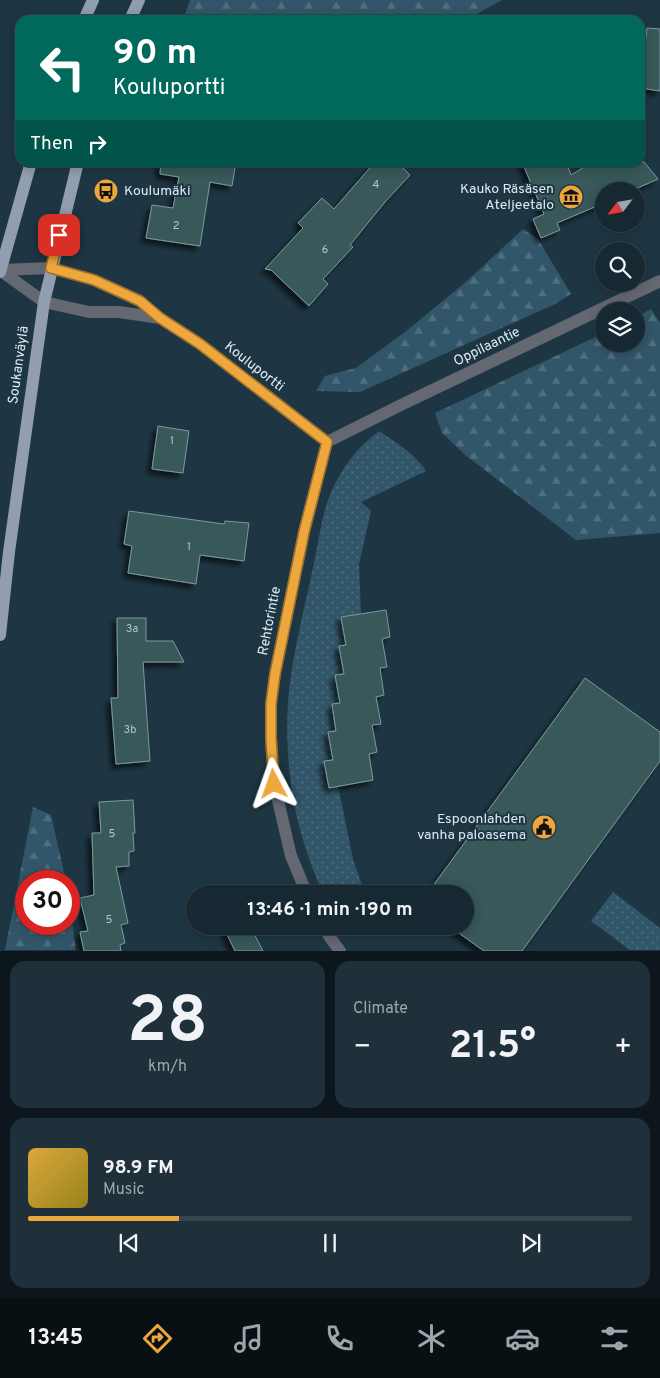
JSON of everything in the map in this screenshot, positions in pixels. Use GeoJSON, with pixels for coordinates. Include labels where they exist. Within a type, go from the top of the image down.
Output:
{"type":"FeatureCollection","features":[{"type":"Feature","properties":{"kind":"main road"},"geometry":{"type":"LineString","coordinates":[[86,15],[93,0]]}},
{"type":"Feature","properties":{"kind":"main road"},"geometry":{"type":"LineString","coordinates":[[132,15],[139,0]]}},
{"type":"Feature","properties":{"kind":"main road"},"geometry":{"type":"LineString","coordinates":[[0,270],[30,167]]}},
{"type":"Feature","properties":{"kind":"main road","name":"Soukanväylä"},"geometry":{"type":"LineString","coordinates":[[0,635],[10,543],[44,302],[77,167]]}},
{"type":"Feature","properties":{"kind":"street","name":"Kouluportti"},"geometry":{"type":"LineString","coordinates":[[0,270],[51,268],[94,280],[140,301],[160,318],[200,344],[327,442]]}},
{"type":"Feature","properties":{"kind":"street","name":"Kouluportti"},"geometry":{"type":"LineString","coordinates":[[0,270],[44,302],[89,312],[119,312],[160,318]]}},
{"type":"Feature","properties":{"kind":"street","name":"Oppilaantie"},"geometry":{"type":"LineString","coordinates":[[327,442],[660,281]]}},
{"type":"Feature","properties":{"kind":"street","name":"Rehtorintie"},"geometry":{"type":"LineString","coordinates":[[303,885],[291,856],[274,784],[271,704],[275,674],[304,532],[327,442]]}},
{"type":"Feature","properties":{"kind":"street"},"geometry":{"type":"LineString","coordinates":[[328,935],[340,950]]}},
{"type":"Feature","properties":{"kind":"green space"},"geometry":{"type":"Polygon","coordinates":[[[190,0],[502,0],[475,15],[185,15],[190,0]]]}},
{"type":"Feature","properties":{"kind":"green space"},"geometry":{"type":"Polygon","coordinates":[[[523,229],[538,239],[571,294],[555,304],[360,392],[316,391],[325,376],[356,368],[405,332],[467,281],[523,229]]]}},
{"type":"Feature","properties":{"kind":"green space"},"geometry":{"type":"Polygon","coordinates":[[[651,309],[660,323],[660,533],[576,540],[464,454],[442,433],[435,413],[595,337],[595,352],[645,352],[645,312],[651,309]]]}},
{"type":"Feature","properties":{"kind":"green space"},"geometry":{"type":"Polygon","coordinates":[[[379,431],[411,454],[426,471],[361,502],[371,511],[359,564],[361,614],[346,645],[339,646],[344,674],[336,675],[340,703],[332,704],[336,731],[333,760],[324,761],[329,787],[338,786],[353,859],[362,885],[319,885],[303,841],[293,799],[288,749],[287,714],[289,690],[300,626],[326,507],[336,481],[346,465],[364,444],[379,431]]]}},
{"type":"Feature","properties":{"kind":"green space"},"geometry":{"type":"Polygon","coordinates":[[[33,807],[51,815],[64,870],[21,870],[33,807]]]}},
{"type":"Feature","properties":{"kind":"green space"},"geometry":{"type":"Polygon","coordinates":[[[613,892],[660,928],[660,950],[630,950],[591,921],[613,892]]]}},
{"type":"Feature","properties":{"kind":"green space"},"geometry":{"type":"Polygon","coordinates":[[[15,899],[15,935],[74,935],[76,950],[5,950],[15,899]]]}},
{"type":"Feature","properties":{"kind":"building"},"geometry":{"type":"Polygon","coordinates":[[[647,28],[660,29],[660,91],[645,89],[647,28]]]}},
{"type":"Feature","properties":{"kind":"building","name":"Kauko Räsäsen Ateljeetalo"},"geometry":{"type":"Polygon","coordinates":[[[645,163],[658,179],[645,185],[645,182],[595,182],[595,207],[557,223],[560,230],[541,238],[533,219],[544,214],[524,167],[568,167],[571,175],[585,167],[645,167],[645,163]]]}},
{"type":"Feature","properties":{"kind":"building"},"geometry":{"type":"Polygon","coordinates":[[[161,167],[235,167],[232,186],[210,182],[200,246],[146,238],[152,205],[173,208],[179,177],[160,174],[161,167]]]}},
{"type":"Feature","properties":{"kind":"building"},"geometry":{"type":"Polygon","coordinates":[[[371,167],[402,167],[410,175],[350,245],[353,247],[323,279],[328,284],[309,306],[271,270],[265,269],[303,228],[298,223],[322,198],[334,209],[371,167]]]}},
{"type":"Feature","properties":{"kind":"building"},"geometry":{"type":"Polygon","coordinates":[[[158,426],[189,431],[183,473],[152,469],[158,426]]]}},
{"type":"Feature","properties":{"kind":"building"},"geometry":{"type":"Polygon","coordinates":[[[129,511],[224,524],[225,521],[249,523],[244,561],[200,555],[196,584],[128,573],[132,546],[124,544],[129,511]]]}},
{"type":"Feature","properties":{"kind":"building"},"geometry":{"type":"Polygon","coordinates":[[[386,610],[390,637],[382,639],[387,667],[380,668],[384,695],[376,697],[381,724],[372,725],[377,752],[369,754],[373,780],[329,788],[324,761],[333,760],[328,732],[336,731],[332,704],[340,703],[335,675],[344,674],[339,646],[346,645],[341,617],[386,610]]]}},
{"type":"Feature","properties":{"kind":"building"},"geometry":{"type":"Polygon","coordinates":[[[117,618],[146,618],[146,641],[173,641],[184,662],[143,662],[150,761],[116,764],[111,698],[118,698],[117,618]]]}},
{"type":"Feature","properties":{"kind":"building","name":"Espoonlahden vanha paloasema"},"geometry":{"type":"Polygon","coordinates":[[[585,678],[660,732],[660,761],[522,951],[484,951],[462,935],[474,935],[474,885],[434,885],[585,678]]]}},
{"type":"Feature","properties":{"kind":"building"},"geometry":{"type":"Polygon","coordinates":[[[133,800],[134,851],[129,852],[129,866],[116,867],[128,923],[121,925],[125,943],[120,945],[121,951],[84,951],[80,932],[88,931],[80,898],[94,895],[92,833],[101,833],[99,802],[133,800]]]}},
{"type":"Feature","properties":{"kind":"building"},"geometry":{"type":"Polygon","coordinates":[[[227,935],[255,935],[263,951],[235,951],[227,935]]]}},
{"type":"Feature","properties":{"kind":"place","name":"Koulumäki"},"geometry":{"type":"Point","coordinates":[106,191]}},
{"type":"Feature","properties":{"kind":"place","name":"Kauko Räsäsen Ateljeetalo"},"geometry":{"type":"Point","coordinates":[571,197]}},
{"type":"Feature","properties":{"kind":"place","name":"Espoonlahden vanha paloasema"},"geometry":{"type":"Point","coordinates":[544,827]}},
{"type":"Feature","properties":{"kind":"route"},"geometry":{"type":"LineString","coordinates":[[59,235],[51,268],[94,280],[140,301],[160,318],[200,344],[327,442],[304,532],[275,674],[271,704],[274,784]]}}]}
